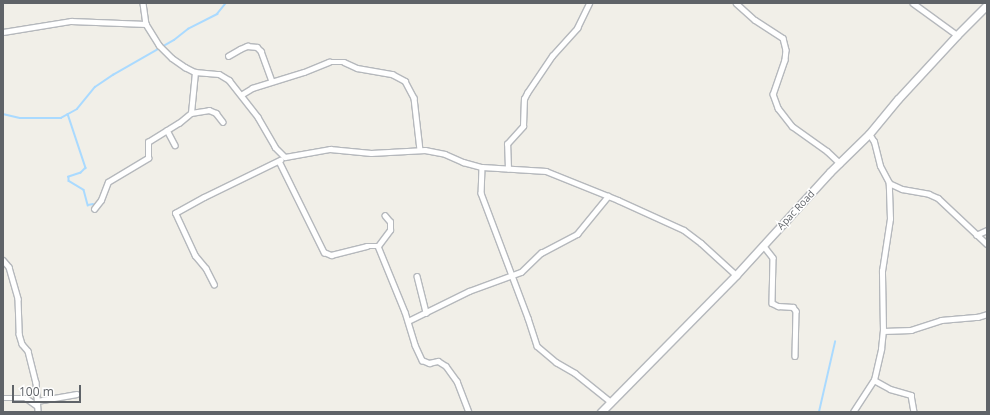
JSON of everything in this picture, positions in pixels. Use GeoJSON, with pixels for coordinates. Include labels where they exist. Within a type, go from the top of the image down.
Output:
{"type":"FeatureCollection","features":[{"type":"Feature","properties":{"kind":"main road","name":"Apac Road"},"geometry":{"type":"LineString","coordinates":[[601,412],[763,246],[868,134],[957,35],[987,5]]}},
{"type":"Feature","properties":{"kind":"street"},"geometry":{"type":"LineString","coordinates":[[144,3],[146,24],[159,45],[172,58],[195,72],[219,74],[229,80],[258,117],[272,143],[281,155],[285,157]]}},
{"type":"Feature","properties":{"kind":"street"},"geometry":{"type":"LineString","coordinates":[[508,169],[508,144],[523,126],[524,99],[552,56],[577,28],[589,3]]}},
{"type":"Feature","properties":{"kind":"street"},"geometry":{"type":"LineString","coordinates":[[736,3],[755,20],[783,38],[786,50],[785,60],[773,94],[778,108],[792,126],[827,151],[840,163]]}},
{"type":"Feature","properties":{"kind":"street"},"geometry":{"type":"LineString","coordinates":[[913,3],[957,35]]}},
{"type":"Feature","properties":{"kind":"street"},"geometry":{"type":"LineString","coordinates":[[3,32],[71,21],[146,24]]}},
{"type":"Feature","properties":{"kind":"street"},"geometry":{"type":"LineString","coordinates":[[228,56],[247,46],[257,47],[261,51],[272,81]]}},
{"type":"Feature","properties":{"kind":"street"},"geometry":{"type":"LineString","coordinates":[[241,94],[252,88],[272,81],[338,61],[357,68],[392,74],[405,81],[410,87],[414,98],[420,150]]}},
{"type":"Feature","properties":{"kind":"street"},"geometry":{"type":"LineString","coordinates":[[191,114],[195,72]]}},
{"type":"Feature","properties":{"kind":"street"},"geometry":{"type":"LineString","coordinates":[[94,209],[102,200],[108,182],[148,158],[148,142],[191,114],[209,110],[216,113],[223,122]]}},
{"type":"Feature","properties":{"kind":"street"},"geometry":{"type":"LineString","coordinates":[[167,130],[175,145]]}},
{"type":"Feature","properties":{"kind":"street"},"geometry":{"type":"LineString","coordinates":[[854,412],[874,380],[881,349],[883,331],[882,271],[890,229],[889,183],[880,166],[874,142],[868,134]]}},
{"type":"Feature","properties":{"kind":"street"},"geometry":{"type":"LineString","coordinates":[[214,285],[206,269],[195,256],[175,213],[204,196],[285,157],[330,149],[371,153],[420,150],[445,154],[463,162],[482,167],[546,171],[608,196],[684,230],[736,274]]}},
{"type":"Feature","properties":{"kind":"street"},"geometry":{"type":"LineString","coordinates":[[279,161],[324,252],[331,255],[367,246],[378,246]]}},
{"type":"Feature","properties":{"kind":"street"},"geometry":{"type":"LineString","coordinates":[[482,167],[482,193],[539,349],[574,373],[611,402]]}},
{"type":"Feature","properties":{"kind":"street"},"geometry":{"type":"LineString","coordinates":[[889,183],[902,189],[929,194],[938,198],[955,212],[976,235],[987,244]]}},
{"type":"Feature","properties":{"kind":"street"},"geometry":{"type":"LineString","coordinates":[[408,321],[469,291],[513,276],[529,266],[541,254],[577,234],[608,196]]}},
{"type":"Feature","properties":{"kind":"street"},"geometry":{"type":"LineString","coordinates":[[378,246],[390,230],[390,222],[385,216]]}},
{"type":"Feature","properties":{"kind":"street"},"geometry":{"type":"LineString","coordinates":[[976,235],[987,230]]}},
{"type":"Feature","properties":{"kind":"street"},"geometry":{"type":"LineString","coordinates":[[378,246],[422,360],[429,362],[438,361],[446,366],[461,389],[469,412]]}},
{"type":"Feature","properties":{"kind":"street"},"geometry":{"type":"LineString","coordinates":[[763,246],[773,258],[772,303],[778,306],[790,306],[795,308],[795,356]]}},
{"type":"Feature","properties":{"kind":"street"},"geometry":{"type":"LineString","coordinates":[[3,260],[9,267],[18,299],[19,334],[22,344],[29,354],[37,385],[38,412]]}},
{"type":"Feature","properties":{"kind":"street"},"geometry":{"type":"LineString","coordinates":[[417,276],[426,313]]}},
{"type":"Feature","properties":{"kind":"street"},"geometry":{"type":"LineString","coordinates":[[883,331],[911,330],[941,320],[978,317],[987,314]]}},
{"type":"Feature","properties":{"kind":"street"},"geometry":{"type":"LineString","coordinates":[[874,380],[890,389],[911,395],[914,412]]}},
{"type":"Feature","properties":{"kind":"street"},"geometry":{"type":"LineString","coordinates":[[3,398],[26,398],[37,403],[76,394]]}},
{"type":"Feature","properties":{"kind":"waterway"},"geometry":{"type":"LineString","coordinates":[[3,114],[20,118],[61,118],[77,109],[95,87],[174,40],[188,29],[217,14],[226,3]]}},
{"type":"Feature","properties":{"kind":"waterway"},"geometry":{"type":"LineString","coordinates":[[68,114],[86,168],[81,173],[69,177],[69,181],[84,190],[88,205],[93,204]]}},
{"type":"Feature","properties":{"kind":"waterway"},"geometry":{"type":"LineString","coordinates":[[819,412],[835,342]]}}]}
